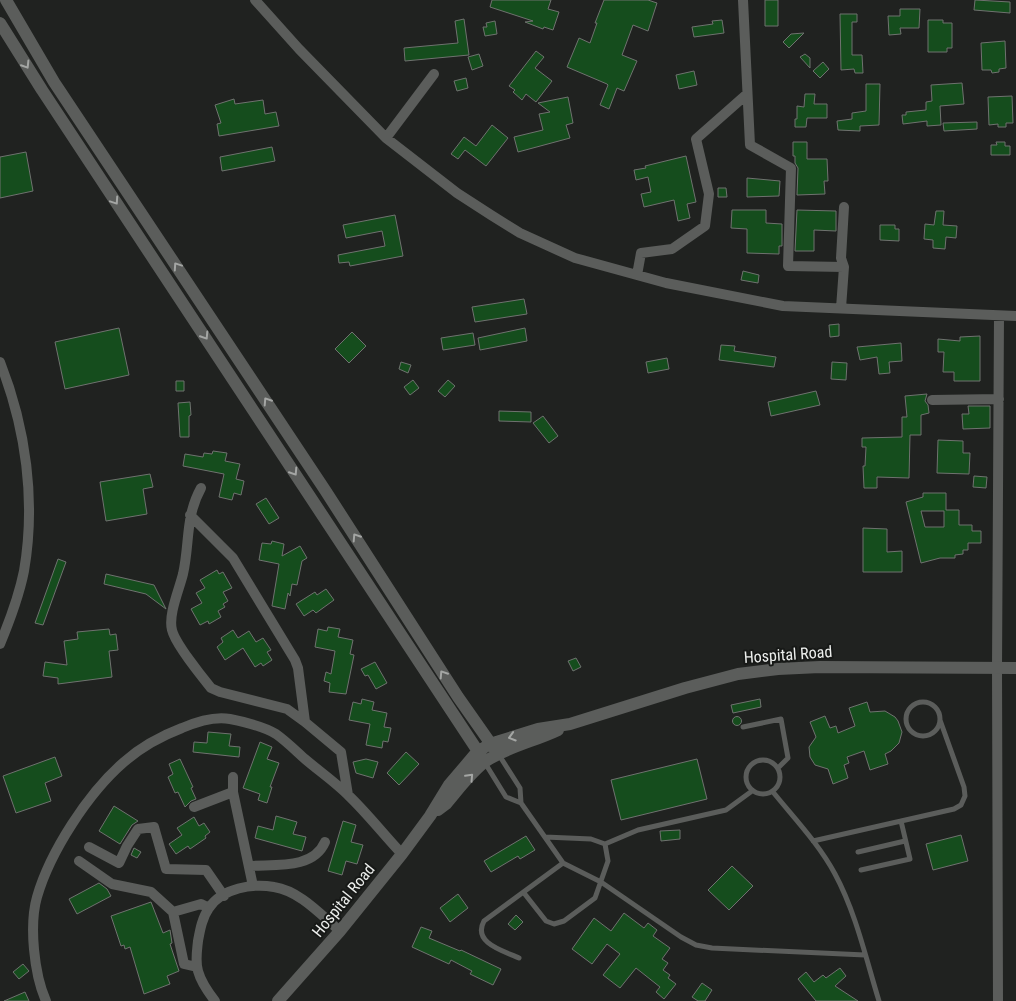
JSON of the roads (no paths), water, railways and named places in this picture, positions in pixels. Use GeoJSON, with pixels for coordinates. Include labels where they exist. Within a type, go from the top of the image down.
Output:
{"type":"FeatureCollection","features":[{"type":"Feature","properties":{"kind":"street"},"geometry":{"type":"LineString","coordinates":[[6,0],[54,82],[325,490],[458,697],[498,754]]}},
{"type":"Feature","properties":{"kind":"street"},"geometry":{"type":"LineString","coordinates":[[255,0],[306,56],[386,138],[457,193],[520,233],[575,258],[698,290],[783,306],[1016,316]]}},
{"type":"Feature","properties":{"kind":"street"},"geometry":{"type":"LineString","coordinates":[[743,0],[750,145],[790,168],[788,266],[844,268]]}},
{"type":"Feature","properties":{"kind":"street"},"geometry":{"type":"LineString","coordinates":[[0,24],[312,498],[446,706],[485,762]]}},
{"type":"Feature","properties":{"kind":"street"},"geometry":{"type":"LineString","coordinates":[[386,138],[434,74]]}},
{"type":"Feature","properties":{"kind":"street"},"geometry":{"type":"LineString","coordinates":[[42,90],[54,82]]}},
{"type":"Feature","properties":{"kind":"street"},"geometry":{"type":"LineString","coordinates":[[637,275],[641,253],[672,249],[705,226],[709,194],[696,140],[747,94]]}},
{"type":"Feature","properties":{"kind":"street"},"geometry":{"type":"LineString","coordinates":[[841,308],[844,268],[841,258],[844,207]]}},
{"type":"Feature","properties":{"kind":"street"},"geometry":{"type":"LineString","coordinates":[[177,294],[190,285]]}},
{"type":"Feature","properties":{"kind":"street"},"geometry":{"type":"LineString","coordinates":[[998,1001],[999,316]]}},
{"type":"Feature","properties":{"kind":"street"},"geometry":{"type":"LineString","coordinates":[[0,362],[12,395],[22,434],[27,476],[29,523],[22,580],[0,644]]}},
{"type":"Feature","properties":{"kind":"street"},"geometry":{"type":"LineString","coordinates":[[932,400],[999,400]]}},
{"type":"Feature","properties":{"kind":"street"},"geometry":{"type":"LineString","coordinates":[[201,488],[194,501],[190,515],[183,572],[171,624],[174,637],[211,688],[287,709],[306,722],[341,752],[348,795]]}},
{"type":"Feature","properties":{"kind":"street"},"geometry":{"type":"LineString","coordinates":[[312,498],[325,490]]}},
{"type":"Feature","properties":{"kind":"street"},"geometry":{"type":"LineString","coordinates":[[190,515],[233,558],[295,660],[298,668],[306,722]]}},
{"type":"Feature","properties":{"kind":"street","name":"Hospital Road"},"geometry":{"type":"LineString","coordinates":[[570,724],[738,674],[778,669],[820,667],[1016,668]]}},
{"type":"Feature","properties":{"kind":"street"},"geometry":{"type":"LineString","coordinates":[[446,706],[458,697]]}},
{"type":"Feature","properties":{"kind":"street"},"geometry":{"type":"LineString","coordinates":[[46,1001],[38,973],[34,944],[34,915],[36,899],[57,848],[100,787],[124,761],[158,738],[186,726],[207,719],[228,718],[258,726],[276,734],[348,795],[402,854]]}},
{"type":"Feature","properties":{"kind":"street"},"geometry":{"type":"LineString","coordinates":[[430,816],[449,785],[477,752],[490,744],[538,729],[570,724]]}},
{"type":"Feature","properties":{"kind":"street"},"geometry":{"type":"LineString","coordinates":[[430,816],[446,804],[485,762],[498,754],[539,739],[570,724]]}},
{"type":"Feature","properties":{"kind":"street"},"geometry":{"type":"LineString","coordinates":[[233,777],[233,792],[253,886]]}},
{"type":"Feature","properties":{"kind":"street"},"geometry":{"type":"LineString","coordinates":[[194,807],[233,792]]}},
{"type":"Feature","properties":{"kind":"street","name":"Hospital Road"},"geometry":{"type":"LineString","coordinates":[[278,1001],[340,931],[430,816]]}},
{"type":"Feature","properties":{"kind":"street"},"geometry":{"type":"LineString","coordinates":[[89,847],[118,863],[138,829],[154,827],[166,869],[206,870],[224,896]]}},
{"type":"Feature","properties":{"kind":"street"},"geometry":{"type":"LineString","coordinates":[[249,866],[306,861],[316,856],[325,842]]}},
{"type":"Feature","properties":{"kind":"street"},"geometry":{"type":"LineString","coordinates":[[79,861],[112,884],[152,892],[173,912],[184,964],[197,967]]}},
{"type":"Feature","properties":{"kind":"street"},"geometry":{"type":"LineString","coordinates":[[215,1001],[203,983],[197,967],[196,954],[200,928],[209,908],[224,896],[240,888],[253,886],[276,887],[295,894],[340,931]]}},
{"type":"Feature","properties":{"kind":"street"},"geometry":{"type":"LineString","coordinates":[[173,912],[201,904],[209,908]]}},
{"type":"Feature","properties":{"kind":"lane"},"geometry":{"type":"LineString","coordinates":[[813,842],[958,808],[965,796],[964,787],[940,720],[936,709],[926,703],[915,704],[907,713],[906,718],[909,730],[919,736],[925,736],[935,731],[940,720]]}},
{"type":"Feature","properties":{"kind":"lane"},"geometry":{"type":"LineString","coordinates":[[743,727],[781,719],[788,758],[778,768]]}},
{"type":"Feature","properties":{"kind":"lane"},"geometry":{"type":"LineString","coordinates":[[498,754],[520,788],[521,804]]}},
{"type":"Feature","properties":{"kind":"lane"},"geometry":{"type":"LineString","coordinates":[[759,760],[770,761],[778,768],[780,784],[772,792],[762,795],[752,791],[746,782],[750,766],[759,760]]}},
{"type":"Feature","properties":{"kind":"lane"},"geometry":{"type":"LineString","coordinates":[[485,762],[506,796],[521,804],[563,863],[601,882],[681,937],[696,945],[712,948],[865,955]]}},
{"type":"Feature","properties":{"kind":"lane"},"geometry":{"type":"LineString","coordinates":[[544,837],[591,839],[605,844],[638,830],[726,810],[752,791]]}},
{"type":"Feature","properties":{"kind":"lane"},"geometry":{"type":"LineString","coordinates":[[772,792],[813,842],[830,865],[840,884],[879,1001]]}},
{"type":"Feature","properties":{"kind":"lane"},"geometry":{"type":"LineString","coordinates":[[861,870],[910,859],[901,821]]}},
{"type":"Feature","properties":{"kind":"lane"},"geometry":{"type":"LineString","coordinates":[[858,852],[905,841]]}},
{"type":"Feature","properties":{"kind":"lane"},"geometry":{"type":"LineString","coordinates":[[524,893],[546,921],[558,923],[564,921],[595,898],[608,861],[605,844]]}},
{"type":"Feature","properties":{"kind":"lane"},"geometry":{"type":"LineString","coordinates":[[519,958],[486,942],[482,936],[481,928],[484,921],[563,863]]}}]}
